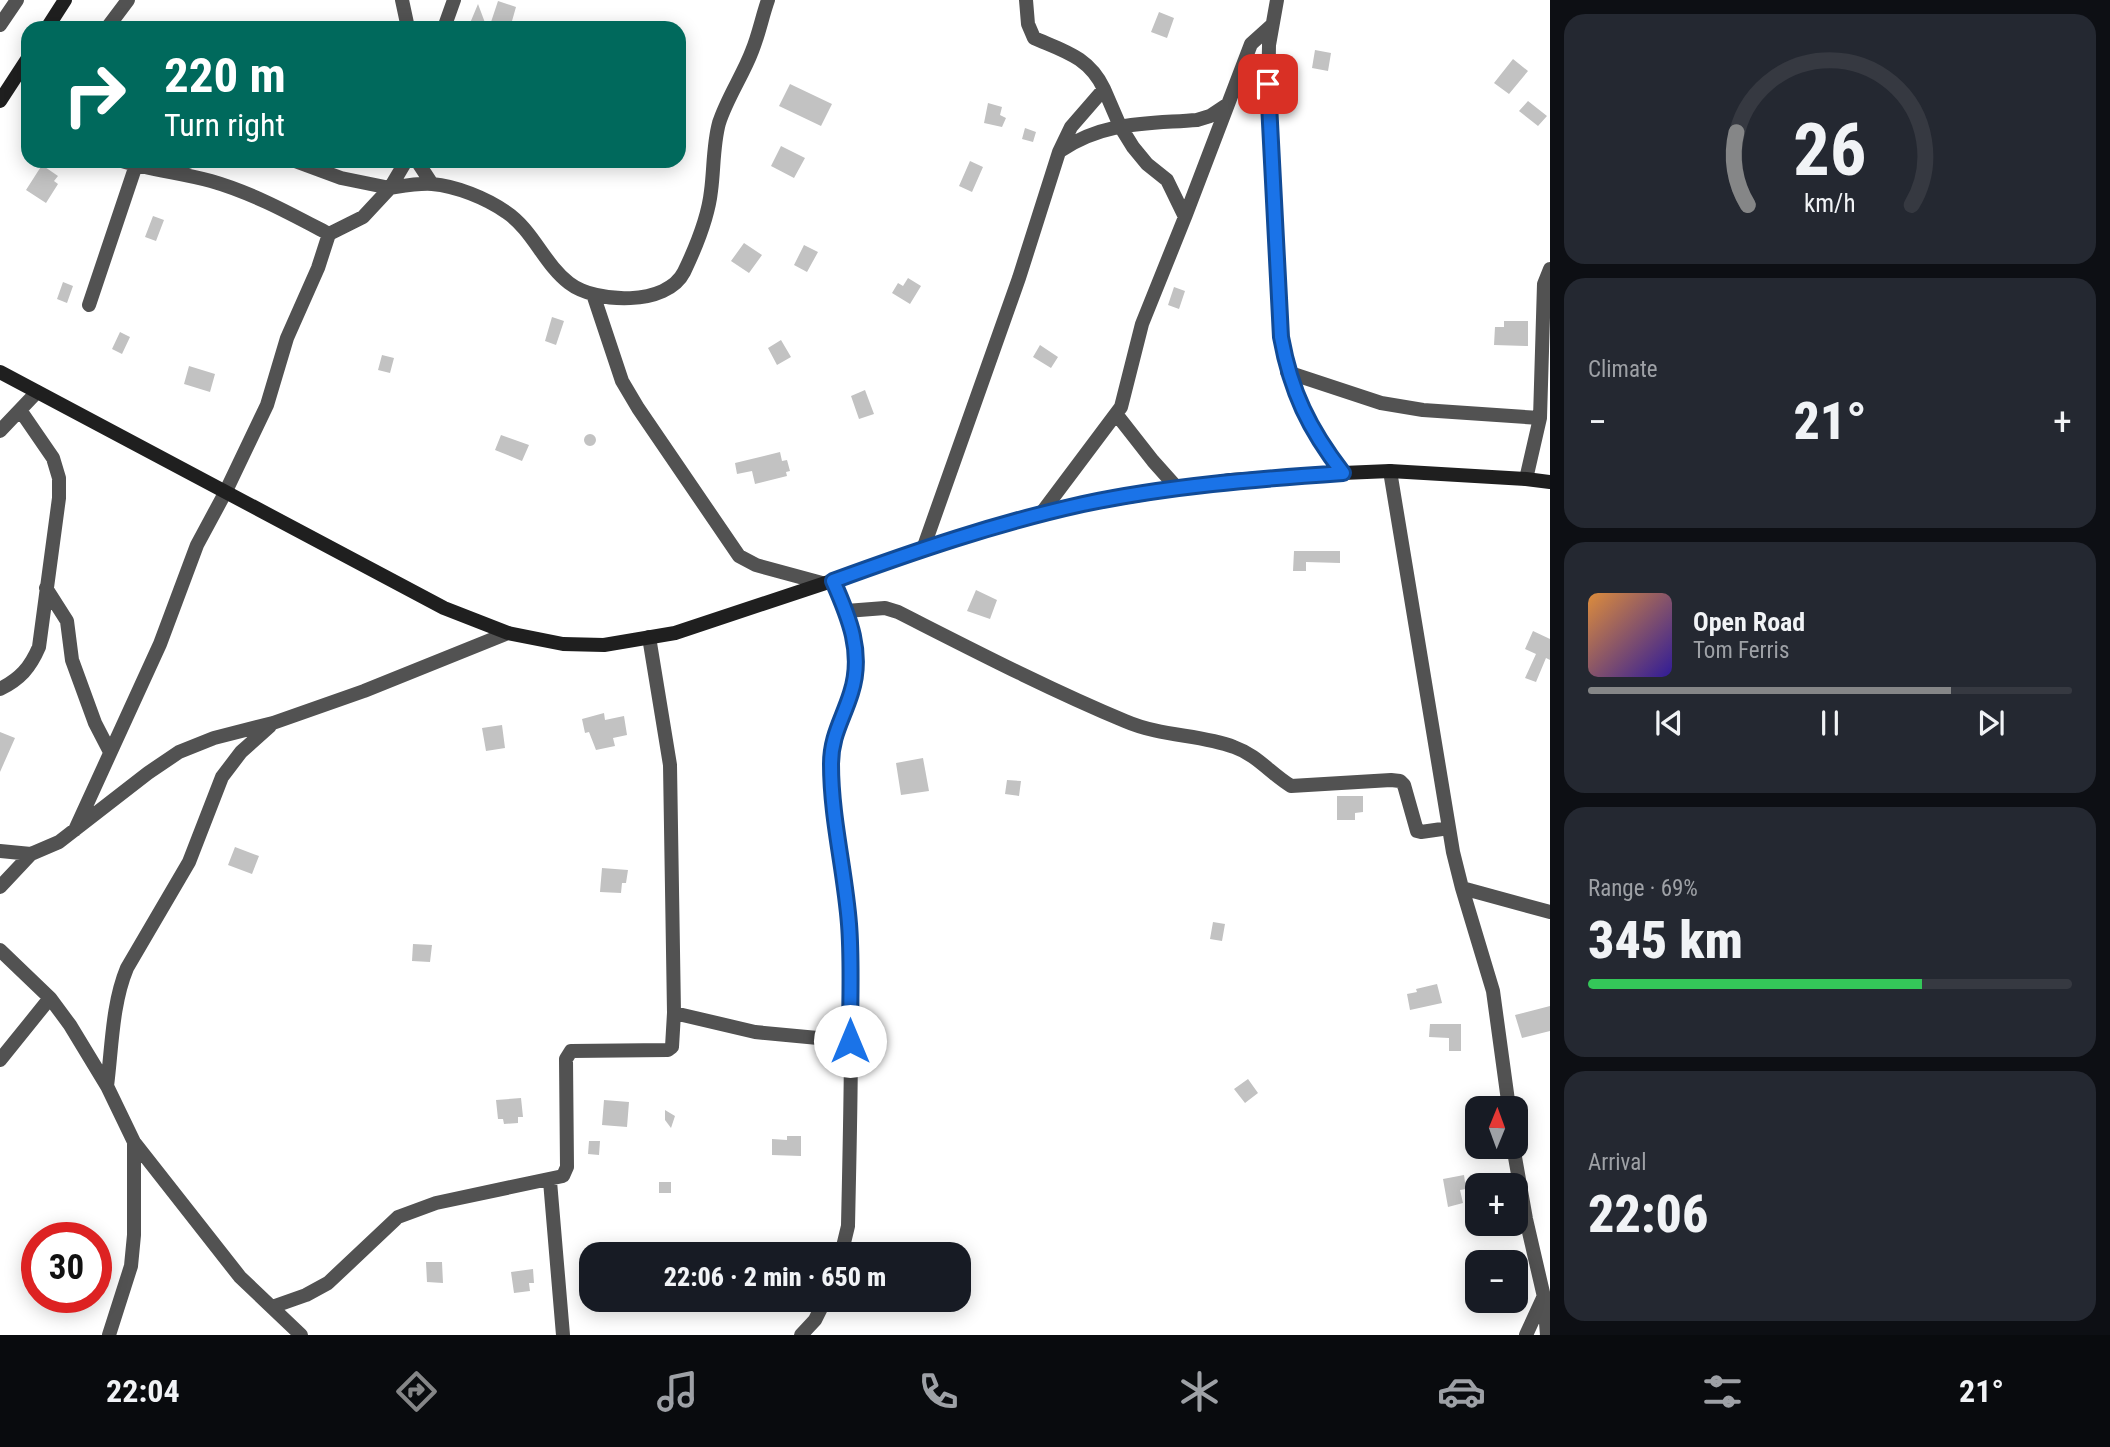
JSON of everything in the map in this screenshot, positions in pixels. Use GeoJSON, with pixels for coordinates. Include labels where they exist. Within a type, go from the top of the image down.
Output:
{"type":"FeatureCollection","features":[{"type":"Feature","properties":{"kind":"street"},"geometry":{"type":"LineString","coordinates":[[0,25],[17,0]]}},
{"type":"Feature","properties":{"kind":"street"},"geometry":{"type":"LineString","coordinates":[[52,21],[65,0]]}},
{"type":"Feature","properties":{"kind":"street"},"geometry":{"type":"LineString","coordinates":[[112,21],[128,0]]}},
{"type":"Feature","properties":{"kind":"street"},"geometry":{"type":"LineString","coordinates":[[402,0],[406,21]]}},
{"type":"Feature","properties":{"kind":"street"},"geometry":{"type":"LineString","coordinates":[[446,21],[454,0]]}},
{"type":"Feature","properties":{"kind":"street"},"geometry":{"type":"LineString","coordinates":[[314,168],[341,178],[390,188],[432,184],[471,194],[505,211],[521,224],[567,282],[578,289],[593,294],[640,298],[652,295],[676,284],[683,274],[709,205],[720,121],[752,51],[768,0]]}},
{"type":"Feature","properties":{"kind":"street"},"geometry":{"type":"LineString","coordinates":[[1026,0],[1028,24],[1034,38],[1067,51],[1096,72],[1120,126],[1139,155],[1167,180],[1185,217]]}},
{"type":"Feature","properties":{"kind":"street"},"geometry":{"type":"LineString","coordinates":[[1277,0],[1271,26],[1268,65],[1281,337],[1287,372],[1312,430],[1343,473]]}},
{"type":"Feature","properties":{"kind":"street"},"geometry":{"type":"LineString","coordinates":[[1040,515],[1117,415],[1142,324],[1251,44],[1271,26]]}},
{"type":"Feature","properties":{"kind":"street"},"geometry":{"type":"LineString","coordinates":[[0,101],[21,69]]}},
{"type":"Feature","properties":{"kind":"street"},"geometry":{"type":"LineString","coordinates":[[923,549],[1019,278],[1059,152],[1071,127],[1104,89]]}},
{"type":"Feature","properties":{"kind":"street"},"geometry":{"type":"LineString","coordinates":[[1059,152],[1091,133],[1120,126],[1197,120],[1210,116],[1230,102]]}},
{"type":"Feature","properties":{"kind":"street"},"geometry":{"type":"LineString","coordinates":[[89,305],[128,168]]}},
{"type":"Feature","properties":{"kind":"street"},"geometry":{"type":"LineString","coordinates":[[158,168],[247,194],[281,208],[329,234]]}},
{"type":"Feature","properties":{"kind":"street"},"geometry":{"type":"LineString","coordinates":[[75,830],[160,644],[197,545],[267,405],[287,338],[318,268],[329,234],[363,217],[390,188],[402,168]]}},
{"type":"Feature","properties":{"kind":"street"},"geometry":{"type":"LineString","coordinates":[[422,168],[432,184]]}},
{"type":"Feature","properties":{"kind":"street"},"geometry":{"type":"LineString","coordinates":[[1526,479],[1540,418],[1544,284],[1550,269]]}},
{"type":"Feature","properties":{"kind":"street"},"geometry":{"type":"LineString","coordinates":[[593,294],[622,381],[739,556],[756,565],[827,582],[846,611],[853,629],[857,657],[851,693],[837,726],[831,762],[832,796],[849,925],[848,1226],[844,1242]]}},
{"type":"Feature","properties":{"kind":"street"},"geometry":{"type":"LineString","coordinates":[[0,372],[444,608],[508,633],[564,645],[604,645],[675,632],[923,549],[1085,504],[1231,480],[1343,473],[1390,471],[1548,482]]}},
{"type":"Feature","properties":{"kind":"street"},"geometry":{"type":"LineString","coordinates":[[1287,372],[1381,403],[1423,410],[1540,418]]}},
{"type":"Feature","properties":{"kind":"street"},"geometry":{"type":"LineString","coordinates":[[0,431],[37,392]]}},
{"type":"Feature","properties":{"kind":"street"},"geometry":{"type":"LineString","coordinates":[[0,688],[15,682],[31,666],[39,647],[57,521],[59,478],[54,458],[20,410]]}},
{"type":"Feature","properties":{"kind":"street"},"geometry":{"type":"LineString","coordinates":[[1117,415],[1178,489]]}},
{"type":"Feature","properties":{"kind":"street"},"geometry":{"type":"LineString","coordinates":[[1390,471],[1449,828],[1462,888],[1493,991],[1507,1096]]}},
{"type":"Feature","properties":{"kind":"street"},"geometry":{"type":"LineString","coordinates":[[46,588],[67,621],[72,660],[94,723],[110,751]]}},
{"type":"Feature","properties":{"kind":"street"},"geometry":{"type":"LineString","coordinates":[[846,611],[885,608],[898,612],[1029,678],[1126,722],[1147,730],[1239,748],[1292,786],[1391,780],[1400,782],[1404,785],[1417,831],[1449,828]]}},
{"type":"Feature","properties":{"kind":"street"},"geometry":{"type":"LineString","coordinates":[[0,851],[31,853],[59,842],[179,752],[214,738],[273,723],[364,691],[508,633]]}},
{"type":"Feature","properties":{"kind":"street"},"geometry":{"type":"LineString","coordinates":[[272,1307],[306,1295],[328,1283],[398,1217],[436,1203],[563,1177],[567,1173],[566,1059],[569,1053],[573,1050],[668,1050],[673,1044],[670,765],[649,637]]}},
{"type":"Feature","properties":{"kind":"street"},"geometry":{"type":"LineString","coordinates":[[107,1086],[121,982],[127,968],[189,862],[222,777],[241,752],[273,723]]}},
{"type":"Feature","properties":{"kind":"street"},"geometry":{"type":"LineString","coordinates":[[0,887],[31,853]]}},
{"type":"Feature","properties":{"kind":"street"},"geometry":{"type":"LineString","coordinates":[[1462,888],[1550,912]]}},
{"type":"Feature","properties":{"kind":"street"},"geometry":{"type":"LineString","coordinates":[[0,950],[50,998],[70,1025],[107,1086],[134,1142],[240,1277],[301,1335]]}},
{"type":"Feature","properties":{"kind":"street"},"geometry":{"type":"LineString","coordinates":[[0,1060],[50,998]]}},
{"type":"Feature","properties":{"kind":"street"},"geometry":{"type":"LineString","coordinates":[[674,1013],[755,1032],[850,1041]]}},
{"type":"Feature","properties":{"kind":"street"},"geometry":{"type":"LineString","coordinates":[[109,1335],[131,1266],[134,1236],[134,1142]]}},
{"type":"Feature","properties":{"kind":"street"},"geometry":{"type":"LineString","coordinates":[[1515,1159],[1544,1297],[1546,1335]]}},
{"type":"Feature","properties":{"kind":"street"},"geometry":{"type":"LineString","coordinates":[[550,1181],[563,1335]]}},
{"type":"Feature","properties":{"kind":"street"},"geometry":{"type":"LineString","coordinates":[[1526,1335],[1544,1297]]}},
{"type":"Feature","properties":{"kind":"street"},"geometry":{"type":"LineString","coordinates":[[801,1335],[815,1321],[819,1312]]}},
{"type":"Feature","properties":{"kind":"building"},"geometry":{"type":"Polygon","coordinates":[[[498,1],[516,7],[512,21],[491,21],[498,1]]]}},
{"type":"Feature","properties":{"kind":"building"},"geometry":{"type":"Polygon","coordinates":[[[478,4],[484,21],[471,21],[478,4]]]}},
{"type":"Feature","properties":{"kind":"building"},"geometry":{"type":"Polygon","coordinates":[[[1159,12],[1174,18],[1167,38],[1151,32],[1159,12]]]}},
{"type":"Feature","properties":{"kind":"building"},"geometry":{"type":"Polygon","coordinates":[[[1315,50],[1331,53],[1328,71],[1312,68],[1315,50]]]}},
{"type":"Feature","properties":{"kind":"building"},"geometry":{"type":"Polygon","coordinates":[[[1513,59],[1528,71],[1509,94],[1494,83],[1513,59]]]}},
{"type":"Feature","properties":{"kind":"building"},"geometry":{"type":"Polygon","coordinates":[[[790,84],[832,104],[821,126],[779,106],[790,84]]]}},
{"type":"Feature","properties":{"kind":"building"},"geometry":{"type":"Polygon","coordinates":[[[1528,101],[1547,116],[1538,126],[1519,111],[1528,101]]]}},
{"type":"Feature","properties":{"kind":"building"},"geometry":{"type":"Polygon","coordinates":[[[988,103],[1002,107],[1000,115],[1006,118],[1002,127],[984,123],[988,103]]]}},
{"type":"Feature","properties":{"kind":"building"},"geometry":{"type":"Polygon","coordinates":[[[1025,128],[1036,132],[1033,142],[1022,139],[1025,128]]]}},
{"type":"Feature","properties":{"kind":"building"},"geometry":{"type":"Polygon","coordinates":[[[781,146],[805,158],[794,178],[771,166],[781,146]]]}},
{"type":"Feature","properties":{"kind":"building"},"geometry":{"type":"Polygon","coordinates":[[[970,161],[983,167],[972,192],[959,186],[970,161]]]}},
{"type":"Feature","properties":{"kind":"building"},"geometry":{"type":"Polygon","coordinates":[[[40,168],[46,168],[58,176],[54,181],[58,184],[46,203],[26,190],[40,168]]]}},
{"type":"Feature","properties":{"kind":"building"},"geometry":{"type":"Polygon","coordinates":[[[153,216],[164,220],[156,241],[145,237],[153,216]]]}},
{"type":"Feature","properties":{"kind":"building"},"geometry":{"type":"Polygon","coordinates":[[[744,243],[762,255],[749,273],[731,261],[744,243]]]}},
{"type":"Feature","properties":{"kind":"building"},"geometry":{"type":"Polygon","coordinates":[[[804,245],[818,252],[807,272],[794,265],[804,245]]]}},
{"type":"Feature","properties":{"kind":"building"},"geometry":{"type":"Polygon","coordinates":[[[908,278],[921,286],[910,304],[892,293],[898,283],[903,286],[908,278]]]}},
{"type":"Feature","properties":{"kind":"building"},"geometry":{"type":"Polygon","coordinates":[[[63,282],[73,286],[67,303],[57,299],[63,282]]]}},
{"type":"Feature","properties":{"kind":"building"},"geometry":{"type":"Polygon","coordinates":[[[1174,287],[1185,291],[1179,309],[1168,305],[1174,287]]]}},
{"type":"Feature","properties":{"kind":"building"},"geometry":{"type":"Polygon","coordinates":[[[552,317],[564,321],[556,345],[545,341],[552,317]]]}},
{"type":"Feature","properties":{"kind":"building"},"geometry":{"type":"Polygon","coordinates":[[[1504,321],[1528,321],[1528,346],[1494,345],[1495,327],[1504,327],[1504,321]]]}},
{"type":"Feature","properties":{"kind":"building"},"geometry":{"type":"Polygon","coordinates":[[[120,332],[130,337],[122,354],[112,349],[120,332]]]}},
{"type":"Feature","properties":{"kind":"building"},"geometry":{"type":"Polygon","coordinates":[[[781,340],[791,357],[777,365],[768,348],[781,340]]]}},
{"type":"Feature","properties":{"kind":"building"},"geometry":{"type":"Polygon","coordinates":[[[1040,345],[1058,357],[1051,368],[1033,357],[1040,345]]]}},
{"type":"Feature","properties":{"kind":"building"},"geometry":{"type":"Polygon","coordinates":[[[382,355],[394,358],[390,373],[378,370],[382,355]]]}},
{"type":"Feature","properties":{"kind":"building"},"geometry":{"type":"Polygon","coordinates":[[[189,366],[215,374],[210,392],[184,384],[189,366]]]}},
{"type":"Feature","properties":{"kind":"building"},"geometry":{"type":"Polygon","coordinates":[[[865,390],[874,414],[859,419],[851,396],[865,390]]]}},
{"type":"Feature","properties":{"kind":"building"},"geometry":{"type":"Polygon","coordinates":[[[590,434],[596,440],[590,446],[584,440],[590,434]]]}},
{"type":"Feature","properties":{"kind":"building"},"geometry":{"type":"Polygon","coordinates":[[[501,435],[529,445],[522,461],[495,450],[501,435]]]}},
{"type":"Feature","properties":{"kind":"building"},"geometry":{"type":"Polygon","coordinates":[[[780,452],[782,461],[787,460],[790,471],[786,472],[787,476],[755,484],[752,471],[737,474],[735,463],[780,452]]]}},
{"type":"Feature","properties":{"kind":"building"},"geometry":{"type":"Polygon","coordinates":[[[1294,551],[1340,551],[1340,563],[1306,562],[1306,571],[1293,571],[1294,551]]]}},
{"type":"Feature","properties":{"kind":"building"},"geometry":{"type":"Polygon","coordinates":[[[976,590],[997,600],[990,619],[967,611],[976,590]]]}},
{"type":"Feature","properties":{"kind":"building"},"geometry":{"type":"Polygon","coordinates":[[[1533,631],[1550,639],[1550,660],[1546,658],[1536,682],[1525,678],[1536,654],[1525,649],[1533,631]]]}},
{"type":"Feature","properties":{"kind":"building"},"geometry":{"type":"Polygon","coordinates":[[[604,713],[605,720],[624,716],[627,735],[613,738],[615,746],[596,750],[589,732],[585,733],[582,719],[604,713]]]}},
{"type":"Feature","properties":{"kind":"building"},"geometry":{"type":"Polygon","coordinates":[[[502,725],[505,748],[486,751],[482,728],[502,725]]]}},
{"type":"Feature","properties":{"kind":"building"},"geometry":{"type":"Polygon","coordinates":[[[0,732],[15,738],[0,772],[0,732]]]}},
{"type":"Feature","properties":{"kind":"building"},"geometry":{"type":"Polygon","coordinates":[[[923,758],[929,791],[901,795],[896,763],[923,758]]]}},
{"type":"Feature","properties":{"kind":"building"},"geometry":{"type":"Polygon","coordinates":[[[1007,780],[1021,781],[1019,796],[1005,794],[1007,780]]]}},
{"type":"Feature","properties":{"kind":"building"},"geometry":{"type":"Polygon","coordinates":[[[1337,796],[1363,796],[1363,812],[1355,813],[1355,820],[1337,820],[1337,796]]]}},
{"type":"Feature","properties":{"kind":"building"},"geometry":{"type":"Polygon","coordinates":[[[235,847],[259,856],[252,874],[228,865],[235,847]]]}},
{"type":"Feature","properties":{"kind":"building"},"geometry":{"type":"Polygon","coordinates":[[[602,868],[628,870],[621,893],[600,892],[602,868]]]}},
{"type":"Feature","properties":{"kind":"building"},"geometry":{"type":"Polygon","coordinates":[[[1213,922],[1225,924],[1222,941],[1210,939],[1213,922]]]}},
{"type":"Feature","properties":{"kind":"building"},"geometry":{"type":"Polygon","coordinates":[[[413,944],[432,945],[430,962],[412,961],[413,944]]]}},
{"type":"Feature","properties":{"kind":"building"},"geometry":{"type":"Polygon","coordinates":[[[1437,984],[1442,1003],[1410,1010],[1407,994],[1437,984]]]}},
{"type":"Feature","properties":{"kind":"building"},"geometry":{"type":"Polygon","coordinates":[[[1550,1006],[1550,1031],[1522,1038],[1515,1015],[1550,1006]]]}},
{"type":"Feature","properties":{"kind":"building"},"geometry":{"type":"Polygon","coordinates":[[[1430,1024],[1461,1024],[1461,1051],[1449,1051],[1449,1038],[1429,1037],[1430,1024]]]}},
{"type":"Feature","properties":{"kind":"building"},"geometry":{"type":"Polygon","coordinates":[[[1248,1079],[1258,1093],[1245,1103],[1234,1089],[1248,1079]]]}},
{"type":"Feature","properties":{"kind":"building"},"geometry":{"type":"Polygon","coordinates":[[[521,1098],[523,1117],[518,1117],[518,1123],[504,1124],[503,1119],[498,1119],[496,1100],[521,1098]]]}},
{"type":"Feature","properties":{"kind":"building"},"geometry":{"type":"Polygon","coordinates":[[[604,1100],[629,1102],[627,1127],[602,1125],[604,1100]]]}},
{"type":"Feature","properties":{"kind":"building"},"geometry":{"type":"Polygon","coordinates":[[[665,1110],[675,1116],[671,1128],[665,1120],[665,1110]]]}},
{"type":"Feature","properties":{"kind":"building"},"geometry":{"type":"Polygon","coordinates":[[[787,1136],[801,1136],[801,1156],[772,1155],[772,1139],[787,1140],[787,1136]]]}},
{"type":"Feature","properties":{"kind":"building"},"geometry":{"type":"Polygon","coordinates":[[[589,1141],[600,1141],[599,1155],[588,1154],[589,1141]]]}},
{"type":"Feature","properties":{"kind":"building"},"geometry":{"type":"Polygon","coordinates":[[[1464,1175],[1465,1189],[1460,1190],[1463,1203],[1448,1207],[1443,1179],[1464,1175]]]}},
{"type":"Feature","properties":{"kind":"building"},"geometry":{"type":"Polygon","coordinates":[[[659,1182],[671,1182],[671,1193],[659,1193],[659,1182]]]}},
{"type":"Feature","properties":{"kind":"building"},"geometry":{"type":"Polygon","coordinates":[[[426,1262],[442,1262],[443,1283],[427,1282],[426,1262]]]}},
{"type":"Feature","properties":{"kind":"building"},"geometry":{"type":"Polygon","coordinates":[[[533,1269],[534,1283],[529,1283],[530,1291],[514,1293],[511,1272],[533,1269]]]}},
{"type":"Feature","properties":{"kind":"route"},"geometry":{"type":"LineString","coordinates":[[850,1041],[849,925],[832,796],[831,762],[837,726],[851,693],[857,657],[853,629],[833,581],[990,528],[1085,504],[1231,480],[1343,473],[1312,430],[1287,372],[1281,337],[1268,84]]}}]}
